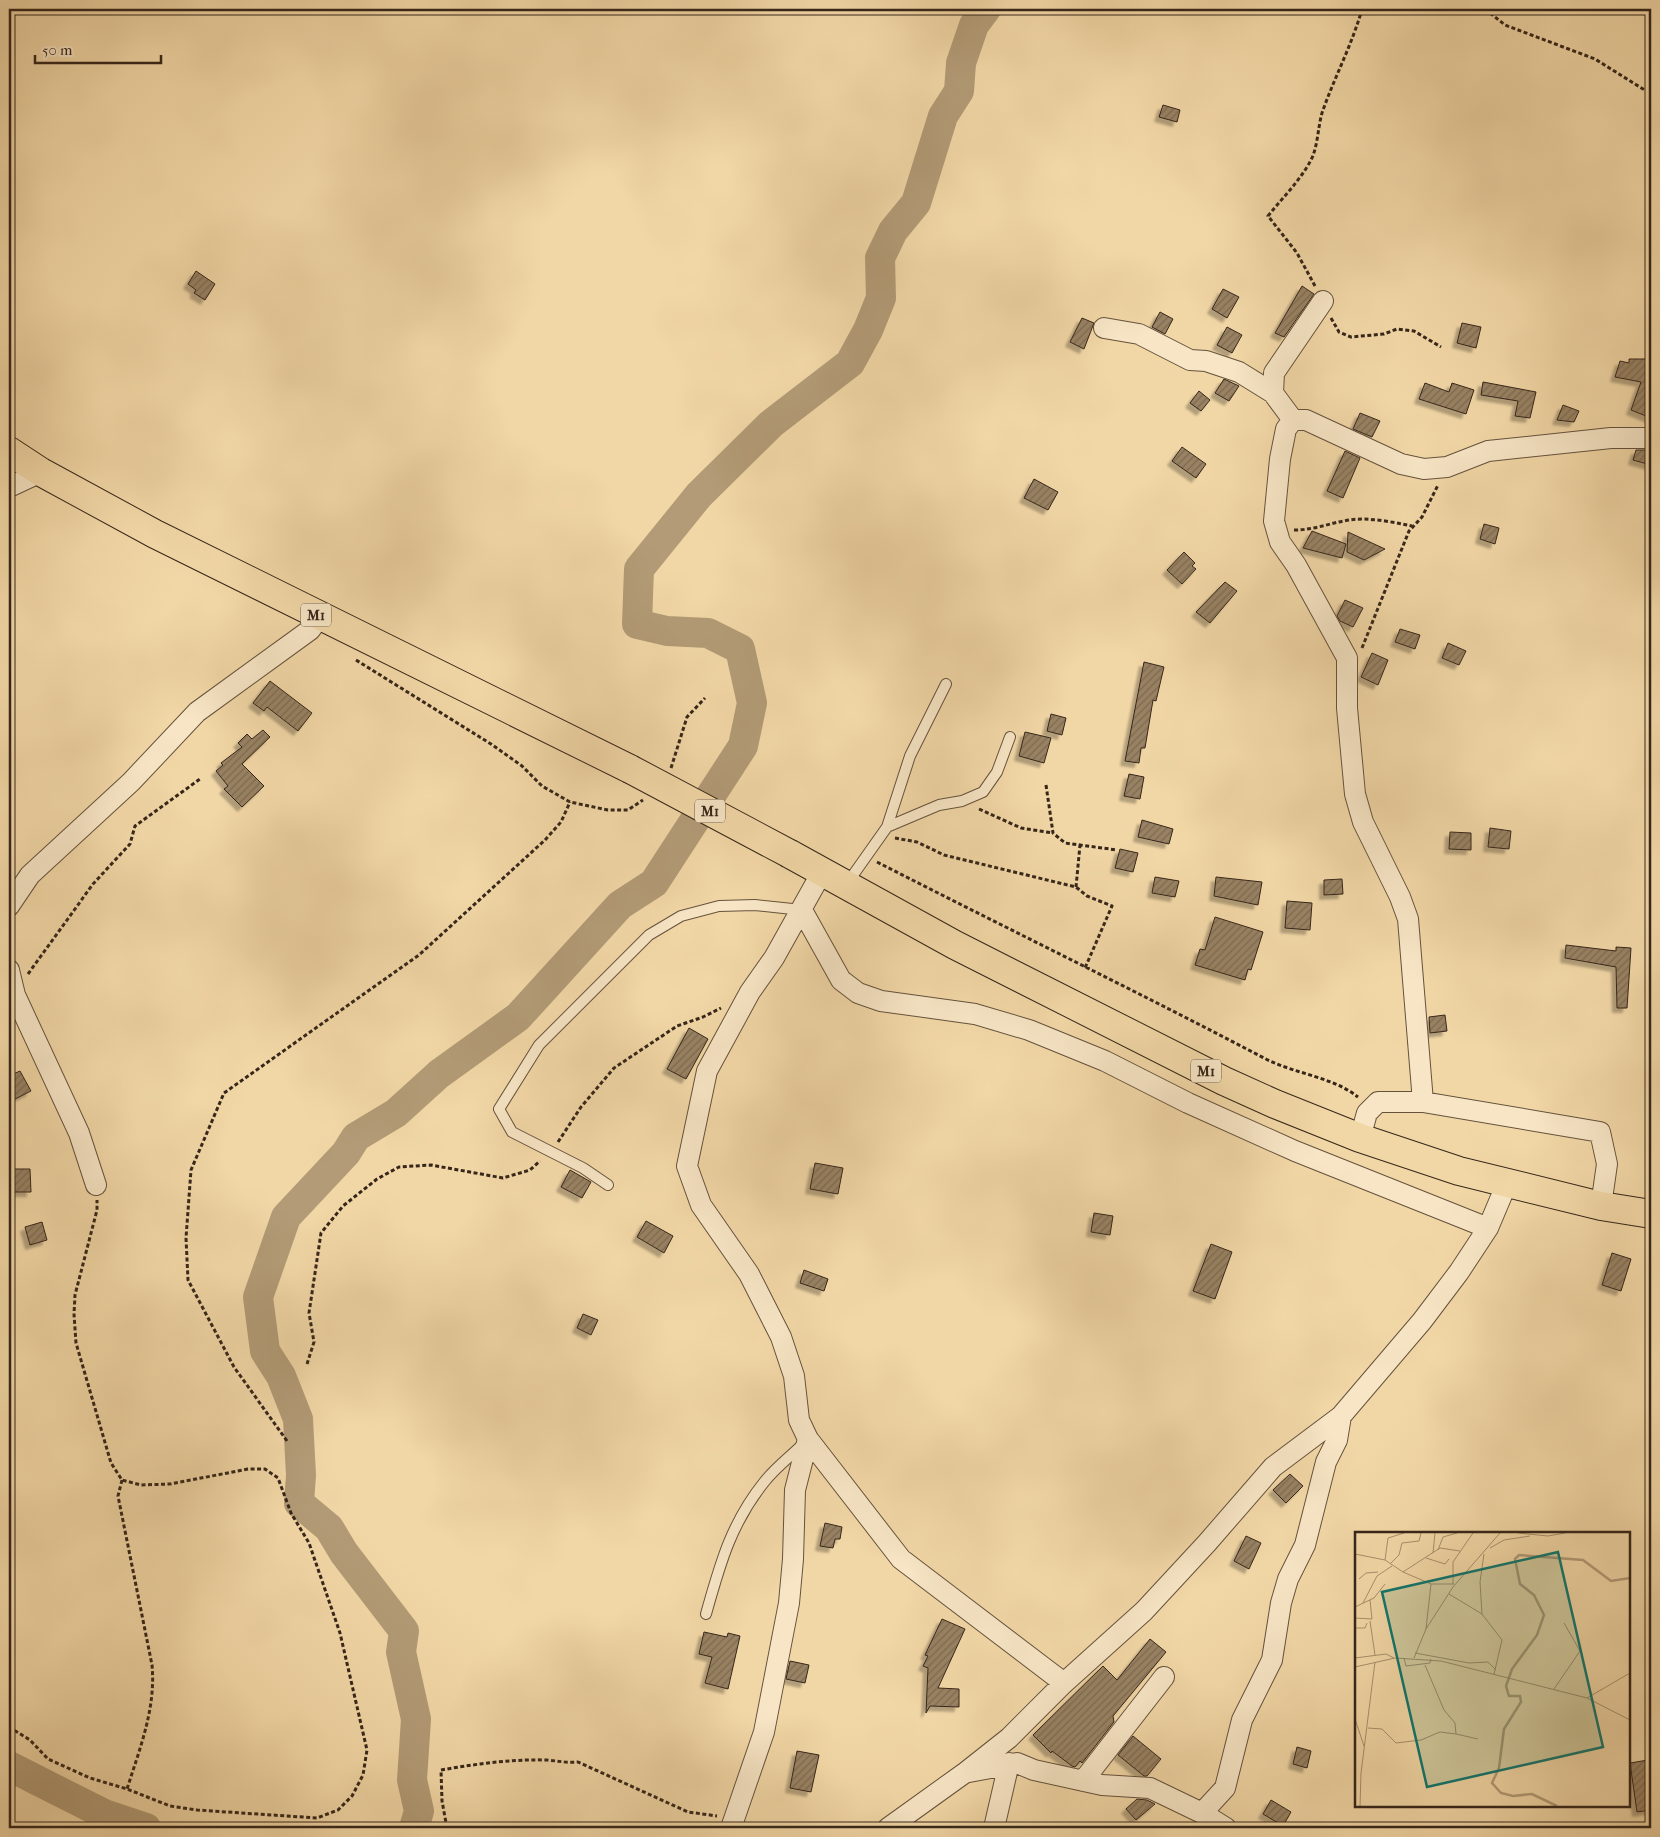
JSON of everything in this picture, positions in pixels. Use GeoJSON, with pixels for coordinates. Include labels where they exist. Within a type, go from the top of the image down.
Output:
{"type":"FeatureCollection","features":[{"type":"Feature","properties":{"kind":"highway","name":"M1"},"geometry":{"type":"LineString","coordinates":[[9,451],[41,472],[146,529],[320,617],[630,769],[790,854],[955,946],[1224,1080],[1364,1126],[1434,1164],[1601,1206],[1651,1214]]}},
{"type":"Feature","properties":{"kind":"street"},"geometry":{"type":"LineString","coordinates":[[1273,393],[1274,373],[1323,301]]}},
{"type":"Feature","properties":{"kind":"street"},"geometry":{"type":"LineString","coordinates":[[1104,328],[1139,334],[1190,360],[1206,361],[1239,372],[1273,393],[1293,420]]}},
{"type":"Feature","properties":{"kind":"street"},"geometry":{"type":"LineString","coordinates":[[1293,420],[1306,420],[1401,464],[1424,469],[1448,467],[1488,451],[1612,438],[1651,438]]}},
{"type":"Feature","properties":{"kind":"street"},"geometry":{"type":"LineString","coordinates":[[1293,420],[1286,429],[1280,458],[1274,521],[1280,542],[1296,565],[1347,658],[1347,708],[1356,794],[1363,822],[1400,896],[1408,919],[1423,1102]]}},
{"type":"Feature","properties":{"kind":"street"},"geometry":{"type":"LineString","coordinates":[[9,487],[41,472]]}},
{"type":"Feature","properties":{"kind":"street"},"geometry":{"type":"LineString","coordinates":[[9,906],[30,875],[131,782],[197,712],[310,630],[320,617]]}},
{"type":"Feature","properties":{"kind":"street"},"geometry":{"type":"LineString","coordinates":[[822,872],[774,958],[750,992],[707,1071],[687,1166],[701,1204],[749,1274],[781,1337],[794,1376],[799,1420],[808,1439],[901,1559],[1064,1683]]}},
{"type":"Feature","properties":{"kind":"street"},"geometry":{"type":"LineString","coordinates":[[802,910],[841,980],[858,993],[881,1001],[975,1014],[1029,1030],[1105,1061],[1188,1103],[1295,1151],[1488,1228]]}},
{"type":"Feature","properties":{"kind":"street"},"geometry":{"type":"LineString","coordinates":[[9,970],[15,995],[79,1133],[96,1185]]}},
{"type":"Feature","properties":{"kind":"street"},"geometry":{"type":"LineString","coordinates":[[1364,1126],[1378,1102],[1423,1102],[1600,1132],[1607,1164],[1601,1206]]}},
{"type":"Feature","properties":{"kind":"street"},"geometry":{"type":"LineString","coordinates":[[888,1828],[966,1772],[1009,1738],[1064,1683],[1144,1611],[1273,1467],[1341,1416],[1422,1321],[1488,1228],[1508,1183]]}},
{"type":"Feature","properties":{"kind":"street"},"geometry":{"type":"LineString","coordinates":[[1202,1813],[1225,1788],[1242,1720],[1272,1660],[1281,1603],[1288,1579],[1305,1545],[1326,1462],[1337,1440],[1341,1416]]}},
{"type":"Feature","properties":{"kind":"street"},"geometry":{"type":"LineString","coordinates":[[732,1823],[764,1732],[789,1603],[793,1559],[795,1490],[808,1439]]}},
{"type":"Feature","properties":{"kind":"street"},"geometry":{"type":"LineString","coordinates":[[1083,1781],[1164,1677]]}},
{"type":"Feature","properties":{"kind":"street"},"geometry":{"type":"LineString","coordinates":[[994,1828],[1009,1764]]}},
{"type":"Feature","properties":{"kind":"street"},"geometry":{"type":"LineString","coordinates":[[966,1772],[1018,1764],[1034,1770],[1102,1785],[1150,1788],[1202,1813],[1226,1828]]}},
{"type":"Feature","properties":{"kind":"lane"},"geometry":{"type":"LineString","coordinates":[[846,885],[885,831],[910,756],[946,684]]}},
{"type":"Feature","properties":{"kind":"lane"},"geometry":{"type":"LineString","coordinates":[[885,831],[939,805],[962,801],[983,792],[997,772],[1010,738]]}},
{"type":"Feature","properties":{"kind":"lane"},"geometry":{"type":"LineString","coordinates":[[608,1184],[583,1168],[550,1153],[512,1132],[500,1109],[539,1045],[649,935],[681,916],[718,906],[755,904],[802,910]]}},
{"type":"Feature","properties":{"kind":"lane"},"geometry":{"type":"LineString","coordinates":[[706,1614],[722,1556],[745,1508],[766,1480],[808,1439]]}},
{"type":"Feature","properties":{"kind":"path"},"geometry":{"type":"LineString","coordinates":[[1362,9],[1355,32],[1335,76],[1321,116],[1313,156],[1303,174],[1268,216],[1297,253],[1339,332],[1351,337],[1384,334],[1397,329],[1414,331],[1441,346]]}},
{"type":"Feature","properties":{"kind":"path"},"geometry":{"type":"LineString","coordinates":[[1485,9],[1505,25],[1595,59],[1651,94]]}},
{"type":"Feature","properties":{"kind":"path"},"geometry":{"type":"LineString","coordinates":[[1347,658],[1362,649],[1412,526],[1422,517],[1448,467]]}},
{"type":"Feature","properties":{"kind":"path"},"geometry":{"type":"LineString","coordinates":[[1278,533],[1310,530],[1350,520],[1389,521],[1412,526]]}},
{"type":"Feature","properties":{"kind":"path"},"geometry":{"type":"LineString","coordinates":[[15,995],[93,884],[130,844],[135,826],[200,780]]}},
{"type":"Feature","properties":{"kind":"path"},"geometry":{"type":"LineString","coordinates":[[1046,785],[1053,833]]}},
{"type":"Feature","properties":{"kind":"path"},"geometry":{"type":"LineString","coordinates":[[962,801],[1021,828],[1053,833],[1065,843],[1117,850]]}},
{"type":"Feature","properties":{"kind":"path"},"geometry":{"type":"LineString","coordinates":[[287,1441],[234,1367],[188,1280],[186,1238],[191,1170],[224,1093],[419,955],[545,840],[561,822],[570,802]]}},
{"type":"Feature","properties":{"kind":"path"},"geometry":{"type":"LineString","coordinates":[[885,831],[944,855],[1076,888],[1087,896],[1112,906],[1085,968]]}},
{"type":"Feature","properties":{"kind":"path"},"geometry":{"type":"LineString","coordinates":[[1076,888],[1080,845]]}},
{"type":"Feature","properties":{"kind":"path"},"geometry":{"type":"LineString","coordinates":[[867,857],[1085,968],[1123,985],[1280,1067],[1318,1076],[1357,1096],[1364,1126]]}},
{"type":"Feature","properties":{"kind":"path"},"geometry":{"type":"LineString","coordinates":[[307,1364],[314,1342],[309,1313],[321,1233],[343,1206],[377,1179],[399,1167],[431,1164],[503,1178],[530,1170],[550,1153],[581,1107],[614,1068],[677,1026],[703,1017],[750,992]]}},
{"type":"Feature","properties":{"kind":"path"},"geometry":{"type":"LineString","coordinates":[[9,1727],[30,1740],[48,1759],[90,1778],[127,1789],[170,1806],[317,1818],[338,1810],[352,1796],[362,1775],[367,1750],[340,1633],[309,1543],[291,1513],[278,1478],[265,1469],[248,1469],[170,1484],[140,1485],[122,1480],[111,1463],[76,1343],[75,1295],[97,1210],[96,1185]]}},
{"type":"Feature","properties":{"kind":"path"},"geometry":{"type":"LineString","coordinates":[[122,1480],[118,1496],[154,1683],[149,1719],[127,1789]]}},
{"type":"Feature","properties":{"kind":"path"},"geometry":{"type":"LineString","coordinates":[[447,1828],[442,1801],[441,1770],[489,1762],[519,1761],[578,1762],[688,1812],[732,1823]]}},
{"type":"Feature","properties":{"kind":"building"},"geometry":{"type":"Polygon","coordinates":[[[1163,105],[1180,110],[1177,122],[1159,117],[1163,105]]]}},
{"type":"Feature","properties":{"kind":"building"},"geometry":{"type":"Polygon","coordinates":[[[196,271],[215,284],[205,300],[194,293],[196,290],[188,284],[196,271]]]}},
{"type":"Feature","properties":{"kind":"building"},"geometry":{"type":"Polygon","coordinates":[[[1302,286],[1314,294],[1284,337],[1275,333],[1302,286]]]}},
{"type":"Feature","properties":{"kind":"building"},"geometry":{"type":"Polygon","coordinates":[[[1223,289],[1239,297],[1227,318],[1212,309],[1223,289]]]}},
{"type":"Feature","properties":{"kind":"building"},"geometry":{"type":"Polygon","coordinates":[[[1160,312],[1173,319],[1165,334],[1152,327],[1160,312]]]}},
{"type":"Feature","properties":{"kind":"building"},"geometry":{"type":"Polygon","coordinates":[[[1082,318],[1094,323],[1084,349],[1070,342],[1082,318]]]}},
{"type":"Feature","properties":{"kind":"building"},"geometry":{"type":"Polygon","coordinates":[[[1462,323],[1481,327],[1476,348],[1457,343],[1462,323]]]}},
{"type":"Feature","properties":{"kind":"building"},"geometry":{"type":"Polygon","coordinates":[[[1227,327],[1242,335],[1232,353],[1217,345],[1227,327]]]}},
{"type":"Feature","properties":{"kind":"building"},"geometry":{"type":"Polygon","coordinates":[[[1629,359],[1651,359],[1651,418],[1631,410],[1641,382],[1615,377],[1620,361],[1629,363],[1629,359]]]}},
{"type":"Feature","properties":{"kind":"building"},"geometry":{"type":"Polygon","coordinates":[[[1224,379],[1239,386],[1229,401],[1215,393],[1224,379]]]}},
{"type":"Feature","properties":{"kind":"building"},"geometry":{"type":"Polygon","coordinates":[[[1483,382],[1536,392],[1530,418],[1515,416],[1518,401],[1481,395],[1483,382]]]}},
{"type":"Feature","properties":{"kind":"building"},"geometry":{"type":"Polygon","coordinates":[[[1425,383],[1449,392],[1452,383],[1474,390],[1466,414],[1419,399],[1425,383]]]}},
{"type":"Feature","properties":{"kind":"building"},"geometry":{"type":"Polygon","coordinates":[[[1199,391],[1210,400],[1201,411],[1190,403],[1199,391]]]}},
{"type":"Feature","properties":{"kind":"building"},"geometry":{"type":"Polygon","coordinates":[[[1563,405],[1579,411],[1574,422],[1557,420],[1563,405]]]}},
{"type":"Feature","properties":{"kind":"building"},"geometry":{"type":"Polygon","coordinates":[[[1360,413],[1380,421],[1372,437],[1353,429],[1360,413]]]}},
{"type":"Feature","properties":{"kind":"building"},"geometry":{"type":"Polygon","coordinates":[[[1182,447],[1206,464],[1196,478],[1172,461],[1182,447]]]}},
{"type":"Feature","properties":{"kind":"building"},"geometry":{"type":"Polygon","coordinates":[[[1636,450],[1651,450],[1651,465],[1633,460],[1636,450]]]}},
{"type":"Feature","properties":{"kind":"building"},"geometry":{"type":"Polygon","coordinates":[[[1345,451],[1360,458],[1343,498],[1327,491],[1345,451]]]}},
{"type":"Feature","properties":{"kind":"building"},"geometry":{"type":"Polygon","coordinates":[[[1034,479],[1058,492],[1048,510],[1024,498],[1034,479]]]}},
{"type":"Feature","properties":{"kind":"building"},"geometry":{"type":"Polygon","coordinates":[[[1484,524],[1499,528],[1495,544],[1480,539],[1484,524]]]}},
{"type":"Feature","properties":{"kind":"building"},"geometry":{"type":"Polygon","coordinates":[[[1312,531],[1346,544],[1342,558],[1303,548],[1312,531]]]}},
{"type":"Feature","properties":{"kind":"building"},"geometry":{"type":"Polygon","coordinates":[[[1348,532],[1385,549],[1364,560],[1347,552],[1348,532]]]}},
{"type":"Feature","properties":{"kind":"building"},"geometry":{"type":"Polygon","coordinates":[[[1184,552],[1195,563],[1192,566],[1196,569],[1182,584],[1167,570],[1184,552]]]}},
{"type":"Feature","properties":{"kind":"building"},"geometry":{"type":"Polygon","coordinates":[[[1225,582],[1237,591],[1210,623],[1196,612],[1225,582]]]}},
{"type":"Feature","properties":{"kind":"building"},"geometry":{"type":"Polygon","coordinates":[[[1345,600],[1363,608],[1353,627],[1340,621],[1337,616],[1345,600]]]}},
{"type":"Feature","properties":{"kind":"building"},"geometry":{"type":"Polygon","coordinates":[[[1400,629],[1420,635],[1415,649],[1395,642],[1400,629]]]}},
{"type":"Feature","properties":{"kind":"building"},"geometry":{"type":"Polygon","coordinates":[[[1448,643],[1466,651],[1459,665],[1442,658],[1448,643]]]}},
{"type":"Feature","properties":{"kind":"building"},"geometry":{"type":"Polygon","coordinates":[[[1372,653],[1388,660],[1378,685],[1361,677],[1372,653]]]}},
{"type":"Feature","properties":{"kind":"building"},"geometry":{"type":"Polygon","coordinates":[[[1144,662],[1164,667],[1156,701],[1153,700],[1145,748],[1141,748],[1139,763],[1125,761],[1144,662]]]}},
{"type":"Feature","properties":{"kind":"building"},"geometry":{"type":"Polygon","coordinates":[[[270,681],[312,713],[298,731],[267,707],[264,711],[253,703],[270,681]]]}},
{"type":"Feature","properties":{"kind":"building"},"geometry":{"type":"Polygon","coordinates":[[[1051,714],[1066,718],[1062,735],[1047,731],[1051,714]]]}},
{"type":"Feature","properties":{"kind":"building"},"geometry":{"type":"Polygon","coordinates":[[[263,730],[270,737],[242,764],[264,786],[242,807],[224,789],[228,786],[216,771],[223,765],[221,763],[242,747],[238,743],[247,734],[252,739],[263,730]]]}},
{"type":"Feature","properties":{"kind":"building"},"geometry":{"type":"Polygon","coordinates":[[[1025,732],[1051,738],[1044,763],[1019,756],[1025,732]]]}},
{"type":"Feature","properties":{"kind":"building"},"geometry":{"type":"Polygon","coordinates":[[[1129,774],[1144,777],[1140,799],[1124,796],[1129,774]]]}},
{"type":"Feature","properties":{"kind":"building"},"geometry":{"type":"Polygon","coordinates":[[[1142,820],[1173,829],[1169,844],[1138,837],[1142,820]]]}},
{"type":"Feature","properties":{"kind":"building"},"geometry":{"type":"Polygon","coordinates":[[[1490,828],[1511,831],[1509,849],[1488,847],[1490,828]]]}},
{"type":"Feature","properties":{"kind":"building"},"geometry":{"type":"Polygon","coordinates":[[[1450,832],[1471,833],[1471,850],[1449,849],[1450,832]]]}},
{"type":"Feature","properties":{"kind":"building"},"geometry":{"type":"Polygon","coordinates":[[[1120,849],[1138,853],[1133,872],[1115,868],[1120,849]]]}},
{"type":"Feature","properties":{"kind":"building"},"geometry":{"type":"Polygon","coordinates":[[[1155,877],[1179,881],[1175,897],[1152,893],[1155,877]]]}},
{"type":"Feature","properties":{"kind":"building"},"geometry":{"type":"Polygon","coordinates":[[[1216,877],[1262,882],[1258,905],[1214,896],[1216,877]]]}},
{"type":"Feature","properties":{"kind":"building"},"geometry":{"type":"Polygon","coordinates":[[[1342,879],[1343,894],[1324,895],[1324,880],[1342,879]]]}},
{"type":"Feature","properties":{"kind":"building"},"geometry":{"type":"Polygon","coordinates":[[[1287,901],[1312,903],[1310,930],[1285,928],[1287,901]]]}},
{"type":"Feature","properties":{"kind":"building"},"geometry":{"type":"Polygon","coordinates":[[[1215,917],[1263,932],[1251,970],[1248,969],[1245,980],[1195,965],[1200,949],[1205,950],[1215,917]]]}},
{"type":"Feature","properties":{"kind":"building"},"geometry":{"type":"Polygon","coordinates":[[[1566,945],[1616,951],[1616,947],[1631,948],[1627,1008],[1617,1008],[1616,967],[1565,958],[1566,945]]]}},
{"type":"Feature","properties":{"kind":"building"},"geometry":{"type":"Polygon","coordinates":[[[1445,1015],[1447,1031],[1430,1033],[1429,1017],[1445,1015]]]}},
{"type":"Feature","properties":{"kind":"building"},"geometry":{"type":"Polygon","coordinates":[[[689,1028],[708,1039],[686,1079],[667,1069],[689,1028]]]}},
{"type":"Feature","properties":{"kind":"building"},"geometry":{"type":"Polygon","coordinates":[[[20,1071],[31,1091],[9,1102],[9,1076],[20,1071]]]}},
{"type":"Feature","properties":{"kind":"building"},"geometry":{"type":"Polygon","coordinates":[[[815,1163],[843,1168],[838,1194],[810,1189],[815,1163]]]}},
{"type":"Feature","properties":{"kind":"building"},"geometry":{"type":"Polygon","coordinates":[[[9,1169],[30,1169],[31,1192],[9,1192],[9,1169]]]}},
{"type":"Feature","properties":{"kind":"building"},"geometry":{"type":"Polygon","coordinates":[[[570,1170],[591,1182],[582,1198],[561,1187],[570,1170]]]}},
{"type":"Feature","properties":{"kind":"building"},"geometry":{"type":"Polygon","coordinates":[[[1094,1213],[1113,1216],[1110,1235],[1091,1232],[1094,1213]]]}},
{"type":"Feature","properties":{"kind":"building"},"geometry":{"type":"Polygon","coordinates":[[[646,1221],[673,1236],[664,1253],[637,1237],[646,1221]]]}},
{"type":"Feature","properties":{"kind":"building"},"geometry":{"type":"Polygon","coordinates":[[[42,1222],[47,1240],[30,1245],[25,1227],[42,1222]]]}},
{"type":"Feature","properties":{"kind":"building"},"geometry":{"type":"Polygon","coordinates":[[[1211,1244],[1232,1252],[1215,1299],[1193,1291],[1211,1244]]]}},
{"type":"Feature","properties":{"kind":"building"},"geometry":{"type":"Polygon","coordinates":[[[1612,1253],[1631,1259],[1621,1291],[1602,1285],[1612,1253]]]}},
{"type":"Feature","properties":{"kind":"building"},"geometry":{"type":"Polygon","coordinates":[[[804,1270],[828,1279],[824,1291],[800,1283],[804,1270]]]}},
{"type":"Feature","properties":{"kind":"building"},"geometry":{"type":"Polygon","coordinates":[[[583,1314],[598,1320],[591,1335],[577,1328],[583,1314]]]}},
{"type":"Feature","properties":{"kind":"building"},"geometry":{"type":"Polygon","coordinates":[[[1290,1474],[1303,1486],[1286,1503],[1273,1490],[1290,1474]]]}},
{"type":"Feature","properties":{"kind":"building"},"geometry":{"type":"Polygon","coordinates":[[[825,1523],[842,1527],[840,1539],[835,1539],[833,1548],[820,1546],[825,1523]]]}},
{"type":"Feature","properties":{"kind":"building"},"geometry":{"type":"Polygon","coordinates":[[[1246,1536],[1261,1543],[1249,1569],[1234,1561],[1246,1536]]]}},
{"type":"Feature","properties":{"kind":"building"},"geometry":{"type":"Polygon","coordinates":[[[942,1619],[965,1629],[938,1688],[959,1689],[959,1707],[930,1706],[926,1713],[928,1668],[923,1666],[928,1656],[925,1655],[942,1619]]]}},
{"type":"Feature","properties":{"kind":"building"},"geometry":{"type":"Polygon","coordinates":[[[704,1632],[727,1637],[728,1633],[740,1636],[728,1689],[705,1683],[712,1657],[699,1654],[704,1632]]]}},
{"type":"Feature","properties":{"kind":"building"},"geometry":{"type":"Polygon","coordinates":[[[1150,1639],[1166,1652],[1113,1716],[1114,1722],[1082,1763],[1080,1761],[1075,1767],[1072,1766],[1052,1751],[1051,1753],[1033,1735],[1103,1666],[1117,1680],[1150,1639]]]}},
{"type":"Feature","properties":{"kind":"building"},"geometry":{"type":"Polygon","coordinates":[[[790,1661],[809,1665],[805,1683],[786,1679],[790,1661]]]}},
{"type":"Feature","properties":{"kind":"building"},"geometry":{"type":"Polygon","coordinates":[[[1133,1736],[1161,1759],[1147,1776],[1144,1776],[1118,1755],[1133,1736]]]}},
{"type":"Feature","properties":{"kind":"building"},"geometry":{"type":"Polygon","coordinates":[[[1297,1747],[1311,1751],[1307,1768],[1293,1764],[1297,1747]]]}},
{"type":"Feature","properties":{"kind":"building"},"geometry":{"type":"Polygon","coordinates":[[[797,1751],[819,1755],[811,1792],[790,1788],[797,1751]]]}},
{"type":"Feature","properties":{"kind":"building"},"geometry":{"type":"Polygon","coordinates":[[[1648,1760],[1651,1781],[1651,1810],[1637,1812],[1630,1763],[1648,1760]]]}},
{"type":"Feature","properties":{"kind":"building"},"geometry":{"type":"Polygon","coordinates":[[[1137,1799],[1147,1800],[1155,1804],[1136,1820],[1126,1809],[1137,1799]]]}},
{"type":"Feature","properties":{"kind":"building"},"geometry":{"type":"Polygon","coordinates":[[[1271,1800],[1291,1812],[1283,1826],[1263,1814],[1271,1800]]]}},
{"type":"Feature","properties":{"kind":"waterway"},"geometry":{"type":"LineString","coordinates":[[414,1828],[419,1811],[412,1780],[416,1719],[401,1652],[404,1631],[344,1553],[329,1528],[299,1503],[301,1475],[298,1419],[281,1376],[265,1351],[258,1297],[286,1217],[346,1153],[356,1137],[396,1113],[439,1074],[518,1017],[620,905],[654,883],[743,746],[752,703],[740,649],[708,633],[667,631],[637,624],[639,569],[699,495],[771,424],[850,363],[868,330],[881,298],[880,258],[893,231],[916,203],[943,116],[959,91],[961,63],[974,25],[986,9]]}},
{"type":"Feature","properties":{"kind":"waterway"},"geometry":{"type":"LineString","coordinates":[[9,1766],[104,1814],[146,1828]]}}]}
